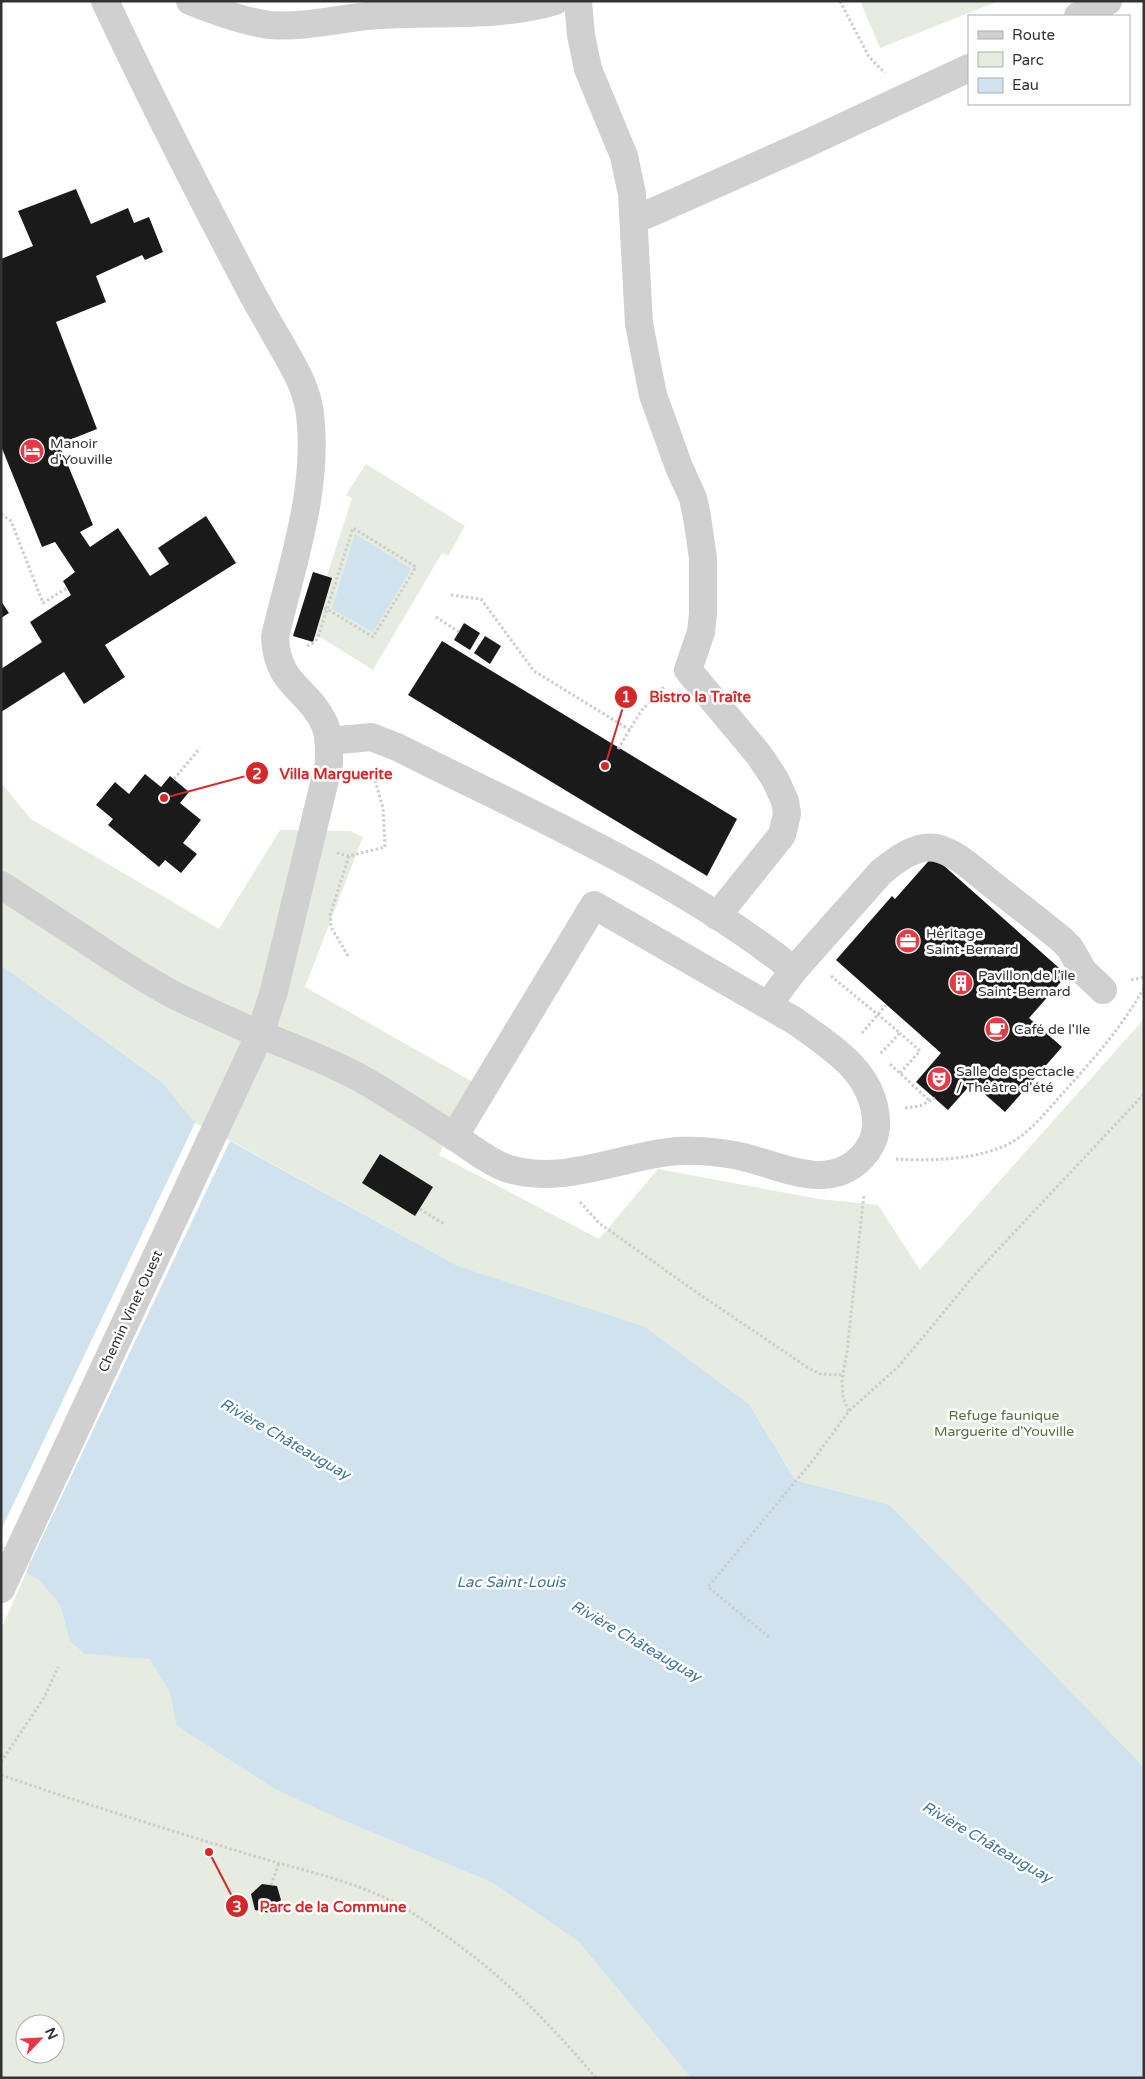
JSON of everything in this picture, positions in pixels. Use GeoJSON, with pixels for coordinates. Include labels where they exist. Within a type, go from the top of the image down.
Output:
{"type":"FeatureCollection","features":[{"type":"Feature","properties":{"kind":"street"},"geometry":{"type":"LineString","coordinates":[[105,1],[172,140],[254,298],[301,381],[306,396],[310,413],[311,443],[308,494],[275,637],[276,649],[284,674],[317,712],[325,724],[330,740],[371,737],[382,740],[595,846],[755,939],[794,970]]}},
{"type":"Feature","properties":{"kind":"street"},"geometry":{"type":"LineString","coordinates":[[190,1],[239,18],[271,25],[300,24],[380,15],[478,13],[537,6],[555,1]]}},
{"type":"Feature","properties":{"kind":"street"},"geometry":{"type":"LineString","coordinates":[[578,1],[581,35],[588,69],[624,156],[632,194],[639,324],[645,360],[653,395],[679,467],[693,498],[703,558],[701,632],[688,670],[759,755],[775,779],[785,800],[787,814],[782,835],[717,916]]}},
{"type":"Feature","properties":{"kind":"street"},"geometry":{"type":"LineString","coordinates":[[1080,15],[1108,1]]}},
{"type":"Feature","properties":{"kind":"street"},"geometry":{"type":"LineString","coordinates":[[634,219],[916,94],[968,68]]}},
{"type":"Feature","properties":{"kind":"street","name":"Chemin Vinet Ouest"},"geometry":{"type":"LineString","coordinates":[[1,1589],[260,1034],[274,991],[303,872],[329,762],[330,740]]}},
{"type":"Feature","properties":{"kind":"street"},"geometry":{"type":"LineString","coordinates":[[768,1005],[794,970],[882,872],[897,858],[916,850],[935,848],[948,852],[967,865],[1061,939],[1070,948],[1083,971],[1103,990]]}},
{"type":"Feature","properties":{"kind":"street"},"geometry":{"type":"LineString","coordinates":[[1,885],[159,988],[341,1068],[454,1137],[506,1168],[546,1174],[563,1173],[645,1155],[703,1151],[738,1156],[778,1169],[810,1175],[829,1174],[845,1169],[860,1159],[871,1145],[876,1130],[876,1110],[865,1081],[855,1068],[795,1021],[594,904],[454,1137]]}},
{"type":"Feature","properties":{"kind":"path"},"geometry":{"type":"LineString","coordinates":[[840,1],[869,57],[890,78],[916,94]]}},
{"type":"Feature","properties":{"kind":"path"},"geometry":{"type":"LineString","coordinates":[[1,514],[11,521],[43,603],[67,588]]}},
{"type":"Feature","properties":{"kind":"path"},"geometry":{"type":"LineString","coordinates":[[299,650],[316,642],[324,609],[353,528],[416,567],[373,637],[324,609]]}},
{"type":"Feature","properties":{"kind":"path"},"geometry":{"type":"LineString","coordinates":[[451,595],[480,599],[534,671],[630,730]]}},
{"type":"Feature","properties":{"kind":"path"},"geometry":{"type":"LineString","coordinates":[[436,617],[459,632]]}},
{"type":"Feature","properties":{"kind":"path"},"geometry":{"type":"LineString","coordinates":[[618,749],[641,711],[665,686],[688,670]]}},
{"type":"Feature","properties":{"kind":"path"},"geometry":{"type":"LineString","coordinates":[[174,779],[200,748]]}},
{"type":"Feature","properties":{"kind":"path"},"geometry":{"type":"LineString","coordinates":[[348,956],[331,927],[330,915],[349,856],[385,847],[382,808],[372,773]]}},
{"type":"Feature","properties":{"kind":"path"},"geometry":{"type":"LineString","coordinates":[[828,974],[920,1051],[900,1073]]}},
{"type":"Feature","properties":{"kind":"path"},"geometry":{"type":"LineString","coordinates":[[892,1159],[919,1160],[961,1157],[990,1152],[1023,1134],[1040,1119],[1092,1061],[1133,1008],[1144,988]]}},
{"type":"Feature","properties":{"kind":"path"},"geometry":{"type":"LineString","coordinates":[[860,1036],[886,1005]]}},
{"type":"Feature","properties":{"kind":"path"},"geometry":{"type":"LineString","coordinates":[[880,1054],[900,1033]]}},
{"type":"Feature","properties":{"kind":"path"},"geometry":{"type":"LineString","coordinates":[[769,1637],[708,1587],[814,1459],[849,1411],[899,1366],[977,1272],[1144,1094]]}},
{"type":"Feature","properties":{"kind":"path"},"geometry":{"type":"LineString","coordinates":[[898,1109],[920,1106],[935,1098]]}},
{"type":"Feature","properties":{"kind":"path"},"geometry":{"type":"LineString","coordinates":[[849,1411],[843,1398],[843,1375],[863,1199]]}},
{"type":"Feature","properties":{"kind":"path"},"geometry":{"type":"LineString","coordinates":[[578,1200],[599,1223],[807,1367],[820,1374],[843,1375]]}},
{"type":"Feature","properties":{"kind":"path"},"geometry":{"type":"LineString","coordinates":[[420,1209],[444,1224]]}},
{"type":"Feature","properties":{"kind":"path"},"geometry":{"type":"LineString","coordinates":[[1,1762],[44,1698],[58,1667]]}},
{"type":"Feature","properties":{"kind":"path"},"geometry":{"type":"LineString","coordinates":[[1,1776],[95,1808],[368,1890],[395,1903],[474,1956],[510,1986],[545,2020],[596,2078]]}},
{"type":"Feature","properties":{"kind":"path"},"geometry":{"type":"LineString","coordinates":[[271,1885],[279,1863]]}},
{"type":"Feature","properties":{"kind":"green space"},"geometry":{"type":"Polygon","coordinates":[[[860,1],[999,1],[880,48],[860,1]]]}},
{"type":"Feature","properties":{"kind":"green space"},"geometry":{"type":"Polygon","coordinates":[[[366,464],[465,526],[448,556],[442,553],[373,670],[322,638],[293,636],[313,572],[327,576],[352,498],[346,495],[366,464]]]}},
{"type":"Feature","properties":{"kind":"green space","name":"Refuge faunique Marguerite d'Youville"},"geometry":{"type":"Polygon","coordinates":[[[1,783],[31,819],[219,929],[280,830],[350,831],[363,837],[305,987],[473,1082],[439,1155],[599,1239],[658,1169],[819,1199],[878,1205],[920,1270],[1144,1019],[1144,1767],[890,1505],[795,1480],[749,1404],[644,1326],[458,1266],[195,1123],[163,1083],[1,965],[1,783]]]}},
{"type":"Feature","properties":{"kind":"green space"},"geometry":{"type":"Polygon","coordinates":[[[26,1573],[39,1580],[60,1605],[70,1642],[85,1654],[150,1658],[170,1693],[176,1725],[342,1820],[493,1883],[579,1942],[691,2078],[1,2078],[1,1629],[26,1573]]]}},
{"type":"Feature","properties":{"kind":"water"},"geometry":{"type":"Polygon","coordinates":[[[355,534],[411,569],[373,632],[332,609],[355,534]]]}},
{"type":"Feature","properties":{"kind":"water","name":"Lac Saint-Louis"},"geometry":{"type":"Polygon","coordinates":[[[1,965],[163,1083],[195,1123],[458,1266],[644,1326],[749,1404],[795,1480],[890,1505],[1144,1767],[1144,2078],[691,2078],[579,1942],[493,1883],[342,1820],[275,1789],[176,1725],[170,1693],[150,1659],[85,1654],[70,1642],[60,1605],[39,1580],[26,1573],[30,1561],[1,1547],[1,965]]]}},
{"type":"Feature","properties":{"kind":"pier"},"geometry":{"type":"Polygon","coordinates":[[[195,1123],[230,1141],[31,1561],[1,1546],[1,1530],[195,1123]]]}},
{"type":"Feature","properties":{"kind":"building","name":"Manoir d'Youville"},"geometry":{"type":"Polygon","coordinates":[[[76,189],[91,224],[128,208],[134,223],[149,217],[163,252],[145,260],[142,255],[96,276],[106,302],[56,322],[97,429],[59,444],[93,525],[80,532],[90,547],[118,528],[150,576],[169,564],[158,548],[206,516],[236,563],[105,645],[125,677],[84,704],[64,672],[1,712],[1,669],[42,642],[30,622],[71,595],[63,581],[75,572],[55,542],[42,547],[1,446],[1,259],[33,246],[18,211],[76,189]]]}},
{"type":"Feature","properties":{"kind":"building"},"geometry":{"type":"Polygon","coordinates":[[[313,572],[332,578],[313,642],[293,636],[313,572]]]}},
{"type":"Feature","properties":{"kind":"building"},"geometry":{"type":"Polygon","coordinates":[[[1,601],[9,613],[1,618],[1,601]]]}},
{"type":"Feature","properties":{"kind":"building"},"geometry":{"type":"Polygon","coordinates":[[[464,623],[480,633],[470,650],[454,640],[464,623]]]}},
{"type":"Feature","properties":{"kind":"building"},"geometry":{"type":"Polygon","coordinates":[[[485,636],[501,646],[490,664],[474,653],[485,636]]]}},
{"type":"Feature","properties":{"kind":"building"},"geometry":{"type":"Polygon","coordinates":[[[442,641],[737,819],[707,876],[408,695],[442,641]]]}},
{"type":"Feature","properties":{"kind":"building"},"geometry":{"type":"Polygon","coordinates":[[[145,774],[161,787],[170,776],[189,792],[180,803],[201,820],[183,843],[197,854],[181,873],[165,860],[159,867],[108,825],[113,819],[96,805],[115,782],[129,794],[145,774]]]}},
{"type":"Feature","properties":{"kind":"building","name":"Pavillon de l’île Saint-Bernard"},"geometry":{"type":"Polygon","coordinates":[[[933,856],[1067,975],[1029,1018],[1062,1047],[1005,1112],[972,1083],[948,1110],[916,1082],[941,1053],[836,960],[892,896],[895,899],[933,856]]]}},
{"type":"Feature","properties":{"kind":"building"},"geometry":{"type":"Polygon","coordinates":[[[380,1154],[433,1187],[415,1216],[362,1183],[380,1154]]]}},
{"type":"Feature","properties":{"kind":"building"},"geometry":{"type":"Polygon","coordinates":[[[262,1884],[277,1886],[281,1900],[270,1913],[255,1910],[251,1894],[262,1884]]]}},
{"type":"Feature","properties":{"kind":"place","name":"Manoir d'Youville"},"geometry":{"type":"Point","coordinates":[32,451]}},
{"type":"Feature","properties":{"kind":"place","name":"Bistro la Traîte"},"geometry":{"type":"Point","coordinates":[605,766]}},
{"type":"Feature","properties":{"kind":"place","name":"Villa Marguerite"},"geometry":{"type":"Point","coordinates":[164,798]}},
{"type":"Feature","properties":{"kind":"place","name":"Héritage Saint-Bernard"},"geometry":{"type":"Point","coordinates":[908,941]}},
{"type":"Feature","properties":{"kind":"place","name":"Pavillon de l’île Saint-Bernard"},"geometry":{"type":"Point","coordinates":[961,983]}},
{"type":"Feature","properties":{"kind":"place","name":"Café de l'Ile"},"geometry":{"type":"Point","coordinates":[997,1029]}},
{"type":"Feature","properties":{"kind":"place","name":"Salle de spectacle / Théâtre d'été"},"geometry":{"type":"Point","coordinates":[939,1079]}},
{"type":"Feature","properties":{"kind":"place","name":"Parc de la Commune"},"geometry":{"type":"Point","coordinates":[209,1852]}},
{"type":"Feature","properties":{"kind":"water label","name":"Rivière Châteauguay"},"geometry":{"type":"Point","coordinates":[285,1439]}},
{"type":"Feature","properties":{"kind":"water label","name":"Rivière Châteauguay"},"geometry":{"type":"Point","coordinates":[636,1641]}},
{"type":"Feature","properties":{"kind":"water label","name":"Rivière Châteauguay"},"geometry":{"type":"Point","coordinates":[987,1842]}}]}
